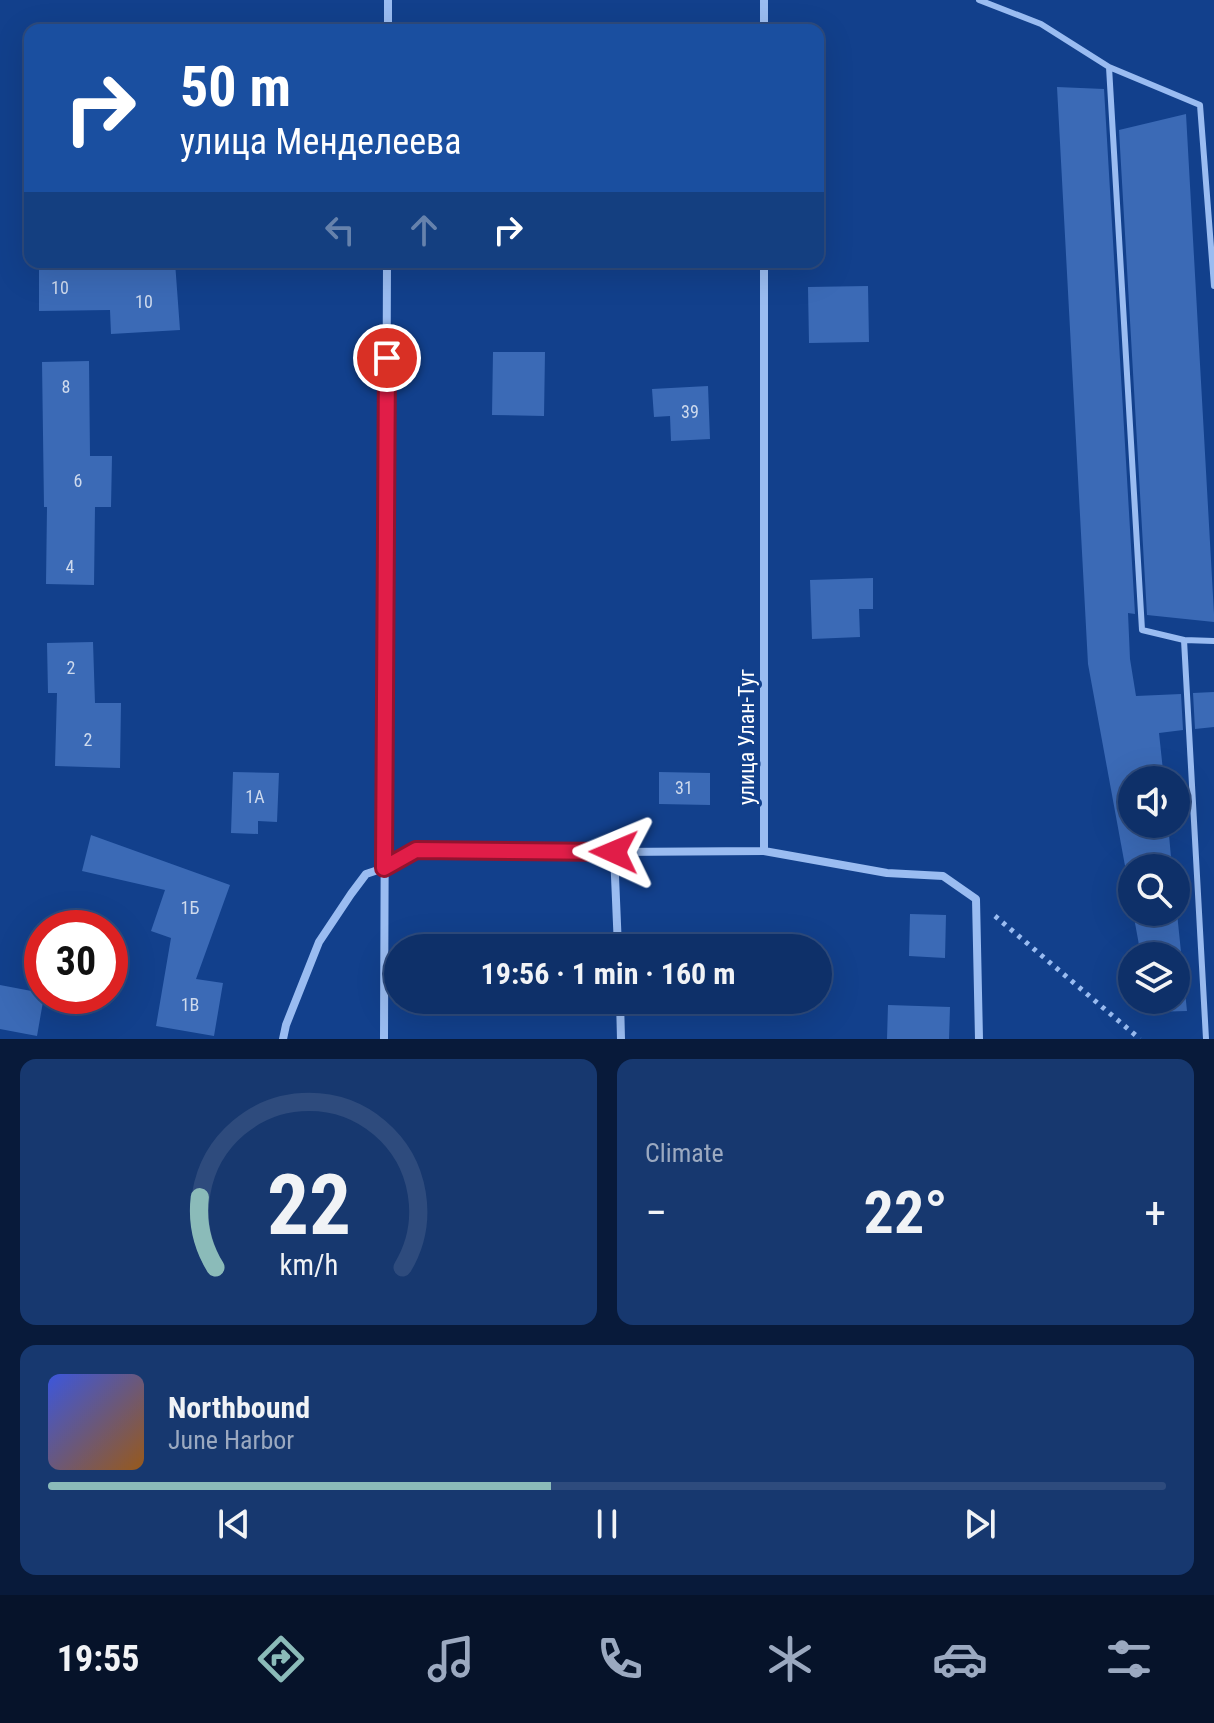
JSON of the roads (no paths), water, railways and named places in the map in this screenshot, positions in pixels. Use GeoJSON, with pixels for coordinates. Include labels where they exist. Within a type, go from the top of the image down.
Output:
{"type":"FeatureCollection","features":[{"type":"Feature","properties":{"kind":"street"},"geometry":{"type":"LineString","coordinates":[[388,0],[388,24]]}},
{"type":"Feature","properties":{"kind":"street"},"geometry":{"type":"LineString","coordinates":[[764,0],[764,24]]}},
{"type":"Feature","properties":{"kind":"street"},"geometry":{"type":"LineString","coordinates":[[384,1039],[387,268]]}},
{"type":"Feature","properties":{"kind":"street","name":"улица Улан-Туг"},"geometry":{"type":"LineString","coordinates":[[764,268],[764,851]]}},
{"type":"Feature","properties":{"kind":"street"},"geometry":{"type":"LineString","coordinates":[[283,1039],[319,942],[366,874],[416,850],[764,851],[887,873],[943,876],[976,899],[979,1039]]}},
{"type":"Feature","properties":{"kind":"street"},"geometry":{"type":"LineString","coordinates":[[614,852],[617,934]]}},
{"type":"Feature","properties":{"kind":"street"},"geometry":{"type":"LineString","coordinates":[[620,1014],[621,1039]]}},
{"type":"Feature","properties":{"kind":"lane"},"geometry":{"type":"LineString","coordinates":[[979,0],[1041,24],[1109,67],[1200,105],[1214,286]]}},
{"type":"Feature","properties":{"kind":"lane"},"geometry":{"type":"LineString","coordinates":[[1109,67],[1142,630],[1184,640],[1214,641]]}},
{"type":"Feature","properties":{"kind":"lane"},"geometry":{"type":"LineString","coordinates":[[1184,640],[1206,1039]]}}]}
